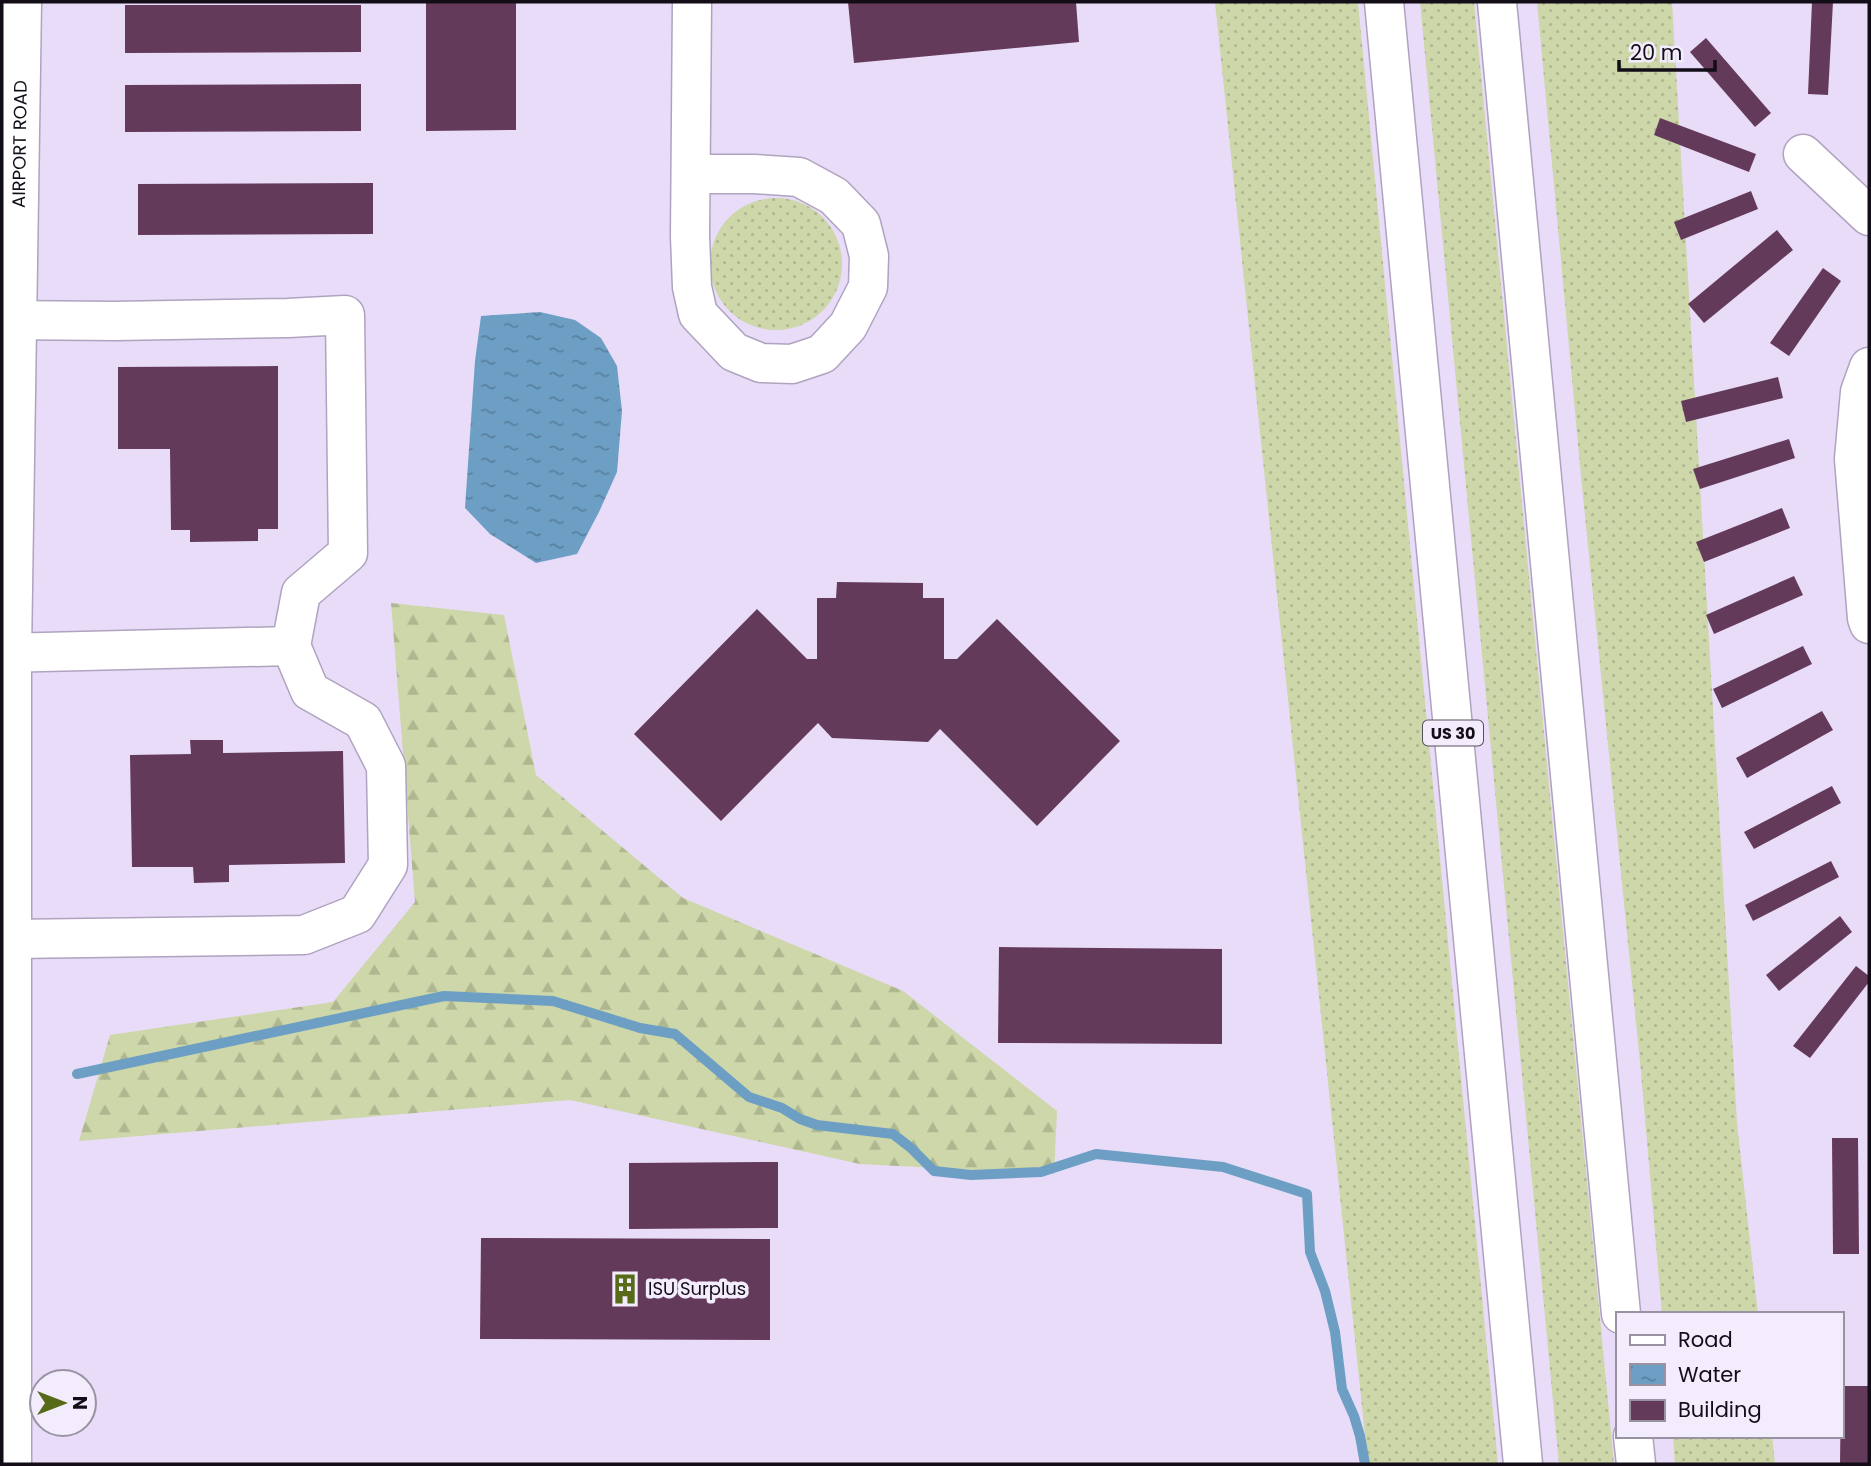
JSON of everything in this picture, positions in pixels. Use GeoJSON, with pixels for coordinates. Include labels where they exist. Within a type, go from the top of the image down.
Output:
{"type":"FeatureCollection","features":[{"type":"Feature","properties":{"kind":"main road","name":"AIRPORT ROAD"},"geometry":{"type":"LineString","coordinates":[[12,1464],[12,939],[7,653],[9,321],[22,2]]}},
{"type":"Feature","properties":{"kind":"main road"},"geometry":{"type":"LineString","coordinates":[[691,174],[799,177],[834,196],[861,223],[869,256],[868,287],[848,326],[822,354],[792,364],[761,363],[734,352],[698,314],[692,287],[690,236],[692,2]]}},
{"type":"Feature","properties":{"kind":"main road","name":"US 30"},"geometry":{"type":"LineString","coordinates":[[1384,2],[1523,1464]]}},
{"type":"Feature","properties":{"kind":"main road"},"geometry":{"type":"LineString","coordinates":[[1497,2],[1621,1312]]}},
{"type":"Feature","properties":{"kind":"main road"},"geometry":{"type":"LineString","coordinates":[[1802,154],[1869,216]]}},
{"type":"Feature","properties":{"kind":"main road"},"geometry":{"type":"LineString","coordinates":[[9,321],[345,315],[348,553],[302,593],[291,646],[310,691],[363,721],[386,766],[388,864],[357,914],[304,935],[12,939]]}},
{"type":"Feature","properties":{"kind":"main road"},"geometry":{"type":"LineString","coordinates":[[1869,367],[1860,392],[1854,459],[1869,624]]}},
{"type":"Feature","properties":{"kind":"main road"},"geometry":{"type":"LineString","coordinates":[[7,653],[291,646]]}},
{"type":"Feature","properties":{"kind":"main road"},"geometry":{"type":"LineString","coordinates":[[1633,1438],[1636,1464]]}},
{"type":"Feature","properties":{"kind":"green space"},"geometry":{"type":"Polygon","coordinates":[[[1215,2],[1358,2],[1498,1464],[1368,1464],[1215,2]]]}},
{"type":"Feature","properties":{"kind":"green space"},"geometry":{"type":"Polygon","coordinates":[[[1420,2],[1474,2],[1614,1464],[1559,1464],[1420,2]]]}},
{"type":"Feature","properties":{"kind":"green space"},"geometry":{"type":"Polygon","coordinates":[[[1537,2],[1672,2],[1737,1123],[1758,1312],[1662,1312],[1641,1072],[1537,2]]]}},
{"type":"Feature","properties":{"kind":"green space"},"geometry":{"type":"Polygon","coordinates":[[[776,198],[801,203],[823,217],[837,239],[842,264],[837,289],[823,311],[801,325],[776,330],[751,325],[729,311],[715,289],[710,264],[715,239],[729,217],[751,203],[776,198]]]}},
{"type":"Feature","properties":{"kind":"green space"},"geometry":{"type":"Polygon","coordinates":[[[391,603],[504,615],[536,775],[683,898],[903,991],[1057,1111],[1054,1174],[860,1164],[570,1100],[79,1141],[110,1035],[333,1002],[415,902],[391,603]]]}},
{"type":"Feature","properties":{"kind":"green space"},"geometry":{"type":"Polygon","coordinates":[[[1673,1438],[1772,1438],[1775,1464],[1675,1464],[1673,1438]]]}},
{"type":"Feature","properties":{"kind":"water"},"geometry":{"type":"Polygon","coordinates":[[[540,312],[575,320],[601,338],[617,366],[622,411],[617,472],[577,554],[536,563],[490,534],[465,508],[475,361],[481,316],[540,312]]]}},
{"type":"Feature","properties":{"kind":"building"},"geometry":{"type":"Polygon","coordinates":[[[426,2],[516,2],[516,130],[426,131],[426,2]]]}},
{"type":"Feature","properties":{"kind":"building"},"geometry":{"type":"Polygon","coordinates":[[[848,2],[1076,2],[1079,42],[854,63],[848,2]]]}},
{"type":"Feature","properties":{"kind":"building"},"geometry":{"type":"Polygon","coordinates":[[[1812,2],[1833,2],[1828,95],[1808,94],[1812,2]]]}},
{"type":"Feature","properties":{"kind":"building"},"geometry":{"type":"Polygon","coordinates":[[[125,5],[361,5],[361,52],[125,53],[125,5]]]}},
{"type":"Feature","properties":{"kind":"building"},"geometry":{"type":"Polygon","coordinates":[[[1706,38],[1771,113],[1755,127],[1690,52],[1706,38]]]}},
{"type":"Feature","properties":{"kind":"building"},"geometry":{"type":"Polygon","coordinates":[[[361,84],[361,131],[125,132],[125,85],[361,84]]]}},
{"type":"Feature","properties":{"kind":"building"},"geometry":{"type":"Polygon","coordinates":[[[1660,118],[1756,154],[1749,172],[1654,135],[1660,118]]]}},
{"type":"Feature","properties":{"kind":"building"},"geometry":{"type":"Polygon","coordinates":[[[373,183],[373,234],[138,235],[138,184],[373,183]]]}},
{"type":"Feature","properties":{"kind":"building"},"geometry":{"type":"Polygon","coordinates":[[[1751,191],[1758,209],[1681,240],[1674,222],[1751,191]]]}},
{"type":"Feature","properties":{"kind":"building"},"geometry":{"type":"Polygon","coordinates":[[[1777,230],[1793,250],[1704,323],[1688,304],[1777,230]]]}},
{"type":"Feature","properties":{"kind":"building"},"geometry":{"type":"Polygon","coordinates":[[[1823,268],[1841,281],[1789,356],[1770,343],[1823,268]]]}},
{"type":"Feature","properties":{"kind":"building"},"geometry":{"type":"Polygon","coordinates":[[[278,366],[278,529],[258,529],[258,541],[190,542],[190,530],[171,530],[170,449],[118,449],[118,367],[278,366]]]}},
{"type":"Feature","properties":{"kind":"building"},"geometry":{"type":"Polygon","coordinates":[[[1778,377],[1783,398],[1686,422],[1681,401],[1778,377]]]}},
{"type":"Feature","properties":{"kind":"building"},"geometry":{"type":"Polygon","coordinates":[[[1789,439],[1795,458],[1700,489],[1693,469],[1789,439]]]}},
{"type":"Feature","properties":{"kind":"building"},"geometry":{"type":"Polygon","coordinates":[[[1782,508],[1790,528],[1704,562],[1696,542],[1782,508]]]}},
{"type":"Feature","properties":{"kind":"building"},"geometry":{"type":"Polygon","coordinates":[[[1794,576],[1803,595],[1714,634],[1706,615],[1794,576]]]}},
{"type":"Feature","properties":{"kind":"building"},"geometry":{"type":"Polygon","coordinates":[[[837,582],[923,583],[923,598],[944,598],[944,659],[957,659],[997,619],[1120,741],[1037,826],[940,729],[928,742],[832,738],[818,723],[721,821],[634,734],[757,609],[807,659],[817,659],[817,598],[836,598],[837,582]]]}},
{"type":"Feature","properties":{"kind":"building"},"geometry":{"type":"Polygon","coordinates":[[[1803,646],[1812,664],[1722,708],[1713,689],[1803,646]]]}},
{"type":"Feature","properties":{"kind":"building"},"geometry":{"type":"Polygon","coordinates":[[[1822,711],[1833,730],[1747,778],[1736,758],[1822,711]]]}},
{"type":"Feature","properties":{"kind":"building"},"geometry":{"type":"Polygon","coordinates":[[[190,740],[223,740],[223,753],[343,751],[345,863],[229,865],[229,882],[194,883],[193,867],[132,867],[130,755],[191,754],[190,740]]]}},
{"type":"Feature","properties":{"kind":"building"},"geometry":{"type":"Polygon","coordinates":[[[1832,786],[1841,803],[1754,849],[1744,832],[1832,786]]]}},
{"type":"Feature","properties":{"kind":"building"},"geometry":{"type":"Polygon","coordinates":[[[1831,861],[1839,877],[1753,921],[1745,905],[1831,861]]]}},
{"type":"Feature","properties":{"kind":"building"},"geometry":{"type":"Polygon","coordinates":[[[1840,916],[1852,932],[1779,991],[1766,975],[1840,916]]]}},
{"type":"Feature","properties":{"kind":"building"},"geometry":{"type":"Polygon","coordinates":[[[999,947],[1222,949],[1222,1044],[998,1043],[999,947]]]}},
{"type":"Feature","properties":{"kind":"building"},"geometry":{"type":"Polygon","coordinates":[[[1856,966],[1869,976],[1869,982],[1810,1058],[1793,1046],[1856,966]]]}},
{"type":"Feature","properties":{"kind":"building"},"geometry":{"type":"Polygon","coordinates":[[[1832,1138],[1858,1138],[1859,1254],[1833,1254],[1832,1138]]]}},
{"type":"Feature","properties":{"kind":"building"},"geometry":{"type":"Polygon","coordinates":[[[778,1162],[778,1228],[629,1229],[629,1163],[778,1162]]]}},
{"type":"Feature","properties":{"kind":"building","name":"ISU Surplus"},"geometry":{"type":"Polygon","coordinates":[[[481,1238],[770,1239],[770,1340],[480,1339],[481,1238]]]}},
{"type":"Feature","properties":{"kind":"building"},"geometry":{"type":"Polygon","coordinates":[[[1843,1386],[1869,1386],[1869,1464],[1840,1464],[1843,1386]]]}},
{"type":"Feature","properties":{"kind":"waterway"},"geometry":{"type":"LineString","coordinates":[[77,1074],[444,996],[553,1001],[640,1028],[675,1034],[749,1097],[782,1108],[817,1125],[893,1134],[934,1171],[971,1175],[1041,1172],[1096,1154],[1223,1167],[1307,1194],[1310,1252],[1325,1291],[1335,1332],[1342,1389],[1354,1416],[1365,1464]]}},
{"type":"Feature","properties":{"kind":"place","name":"ISU Surplus"},"geometry":{"type":"Point","coordinates":[625,1289]}}]}
